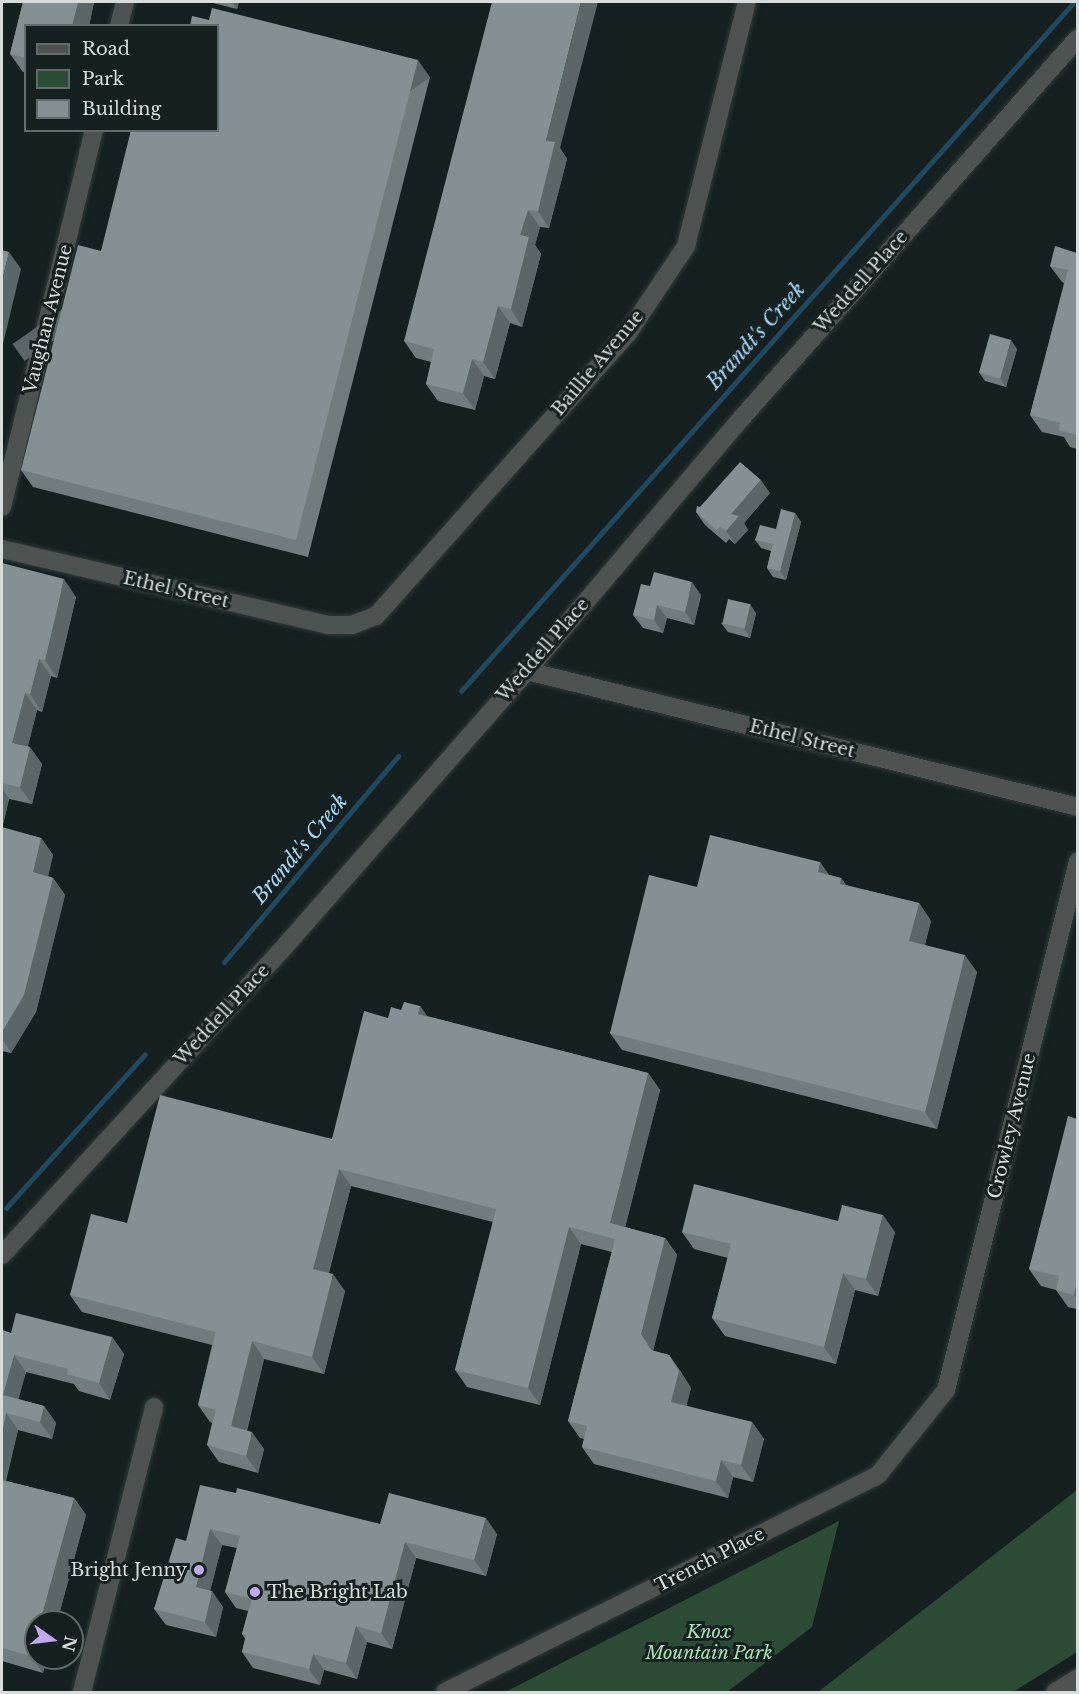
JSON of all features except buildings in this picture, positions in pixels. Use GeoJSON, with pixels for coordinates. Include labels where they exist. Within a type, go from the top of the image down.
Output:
{"type":"FeatureCollection","features":[{"type":"Feature","properties":{"kind":"street"},"geometry":{"type":"LineString","coordinates":[[120,24],[125,2]]}},
{"type":"Feature","properties":{"kind":"street","name":"Baillie Avenue"},"geometry":{"type":"LineString","coordinates":[[352,625],[376,616],[620,342],[686,246],[747,2]]}},
{"type":"Feature","properties":{"kind":"street","name":"Weddell Place"},"geometry":{"type":"LineString","coordinates":[[2,1256],[279,953],[527,671],[739,420],[1077,38]]}},
{"type":"Feature","properties":{"kind":"street","name":"Vaughan Avenue"},"geometry":{"type":"LineString","coordinates":[[2,507],[94,132]]}},
{"type":"Feature","properties":{"kind":"street","name":"Ethel Street"},"geometry":{"type":"LineString","coordinates":[[2,549],[328,625],[352,625]]}},
{"type":"Feature","properties":{"kind":"street","name":"Ethel Street"},"geometry":{"type":"LineString","coordinates":[[527,671],[1077,807]]}},
{"type":"Feature","properties":{"kind":"street","name":"Crowley Avenue"},"geometry":{"type":"LineString","coordinates":[[946,1390],[1077,861]]}},
{"type":"Feature","properties":{"kind":"street","name":"Trench Place"},"geometry":{"type":"LineString","coordinates":[[445,1692],[878,1475],[946,1390]]}},
{"type":"Feature","properties":{"kind":"street"},"geometry":{"type":"LineString","coordinates":[[82,1692],[154,1407]]}},
{"type":"Feature","properties":{"kind":"street"},"geometry":{"type":"LineString","coordinates":[[1054,1692],[1077,1678]]}},
{"type":"Feature","properties":{"kind":"green space","name":"Knox Mountain Park"},"geometry":{"type":"Polygon","coordinates":[[[1077,1490],[1077,1652],[1013,1692],[818,1692],[1077,1490]]]}},
{"type":"Feature","properties":{"kind":"green space","name":"Knox Mountain Park"},"geometry":{"type":"Polygon","coordinates":[[[839,1521],[812,1627],[727,1692],[505,1692],[839,1521]]]}},
{"type":"Feature","properties":{"kind":"waterway","name":"Brandt's Creek"},"geometry":{"type":"LineString","coordinates":[[461,691],[1074,2]]}},
{"type":"Feature","properties":{"kind":"waterway","name":"Brandt's Creek"},"geometry":{"type":"LineString","coordinates":[[224,962],[398,756]]}},
{"type":"Feature","properties":{"kind":"waterway","name":"Brandt's Creek"},"geometry":{"type":"LineString","coordinates":[[6,1208],[145,1054]]}},
{"type":"Feature","properties":{"kind":"place","name":"Bright Jenny"},"geometry":{"type":"Point","coordinates":[199,1570]}},
{"type":"Feature","properties":{"kind":"place","name":"The Bright Lab"},"geometry":{"type":"Point","coordinates":[255,1592]}}]}
